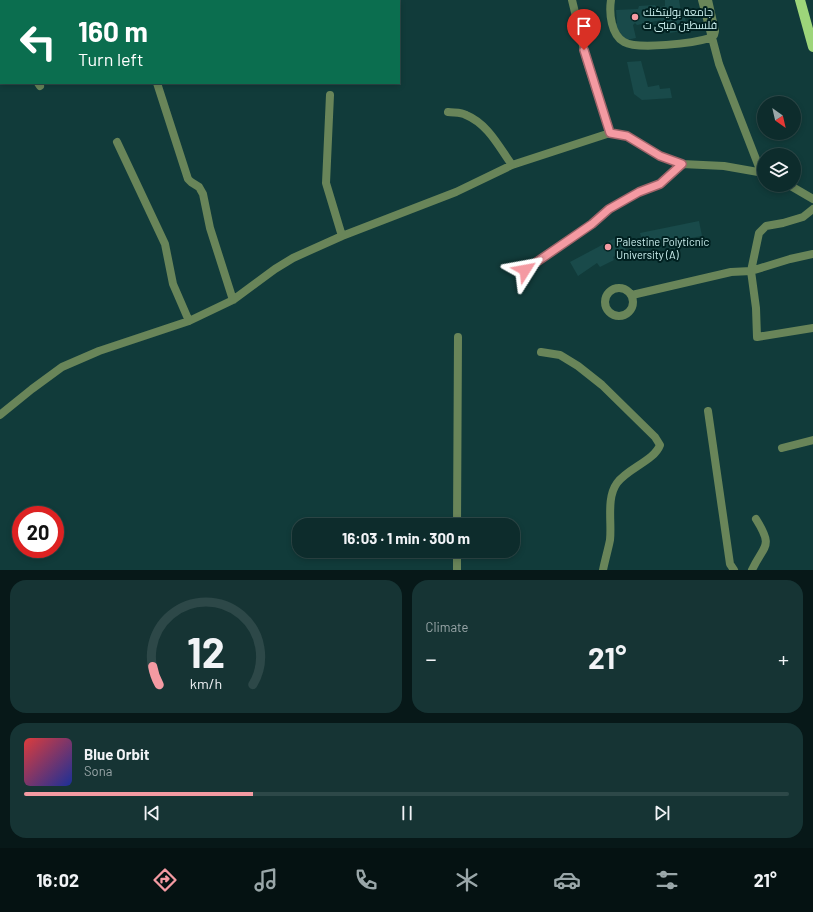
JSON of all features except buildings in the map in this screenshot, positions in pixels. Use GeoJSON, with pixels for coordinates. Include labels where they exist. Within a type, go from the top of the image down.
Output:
{"type":"FeatureCollection","features":[{"type":"Feature","properties":{"kind":"main road"},"geometry":{"type":"LineString","coordinates":[[800,0],[813,47]]}},
{"type":"Feature","properties":{"kind":"street"},"geometry":{"type":"LineString","coordinates":[[572,0],[587,62],[610,133]]}},
{"type":"Feature","properties":{"kind":"street"},"geometry":{"type":"LineString","coordinates":[[611,0],[610,11],[616,33],[624,42],[632,45],[653,46],[699,41],[714,35],[715,31],[708,0]]}},
{"type":"Feature","properties":{"kind":"street"},"geometry":{"type":"LineString","coordinates":[[702,0],[719,64],[757,159]]}},
{"type":"Feature","properties":{"kind":"street"},"geometry":{"type":"LineString","coordinates":[[157,84],[188,179],[199,187],[204,194],[210,228],[233,300]]}},
{"type":"Feature","properties":{"kind":"street"},"geometry":{"type":"LineString","coordinates":[[330,95],[326,183],[342,236]]}},
{"type":"Feature","properties":{"kind":"street"},"geometry":{"type":"LineString","coordinates":[[448,112],[465,114],[476,120],[487,129],[512,165]]}},
{"type":"Feature","properties":{"kind":"street"},"geometry":{"type":"LineString","coordinates":[[0,415],[62,367],[99,351],[189,321],[233,300],[275,269],[293,258],[342,236],[456,192],[512,165],[610,133],[627,136],[660,156],[682,164],[724,166],[757,171]]}},
{"type":"Feature","properties":{"kind":"street"},"geometry":{"type":"LineString","coordinates":[[117,142],[165,244],[173,284],[189,321]]}},
{"type":"Feature","properties":{"kind":"street"},"geometry":{"type":"LineString","coordinates":[[525,270],[592,224],[609,209],[639,192],[660,184],[682,164]]}},
{"type":"Feature","properties":{"kind":"street"},"geometry":{"type":"LineString","coordinates":[[800,192],[813,200]]}},
{"type":"Feature","properties":{"kind":"street"},"geometry":{"type":"LineString","coordinates":[[813,209],[803,218],[766,226],[759,233],[751,271],[756,308],[757,337],[813,328]]}},
{"type":"Feature","properties":{"kind":"street"},"geometry":{"type":"LineString","coordinates":[[632,295],[732,272],[751,271],[790,259],[813,254]]}},
{"type":"Feature","properties":{"kind":"street"},"geometry":{"type":"LineString","coordinates":[[457,518],[458,337]]}},
{"type":"Feature","properties":{"kind":"street"},"geometry":{"type":"LineString","coordinates":[[541,352],[560,355],[578,366],[602,385],[655,437],[660,445],[657,452],[629,471],[617,484],[611,501],[610,540],[603,570]]}},
{"type":"Feature","properties":{"kind":"street"},"geometry":{"type":"LineString","coordinates":[[708,411],[730,564],[734,570]]}},
{"type":"Feature","properties":{"kind":"street"},"geometry":{"type":"LineString","coordinates":[[782,448],[813,440]]}},
{"type":"Feature","properties":{"kind":"street"},"geometry":{"type":"LineString","coordinates":[[752,570],[765,548],[766,540],[764,532],[756,519]]}},
{"type":"Feature","properties":{"kind":"street"},"geometry":{"type":"LineString","coordinates":[[457,558],[457,570]]}},
{"type":"Feature","properties":{"kind":"shaded area"},"geometry":{"type":"Polygon","coordinates":[[[665,0],[679,0],[682,18],[685,17],[687,30],[670,33],[667,26],[665,27],[661,20],[637,25],[635,23],[633,25],[636,38],[622,41],[621,33],[616,32],[616,10],[638,9],[639,6],[655,5],[657,8],[665,6],[665,0]]]}},
{"type":"Feature","properties":{"kind":"shaded area"},"geometry":{"type":"Polygon","coordinates":[[[641,61],[648,87],[659,85],[660,89],[670,88],[672,98],[642,100],[634,94],[627,62],[641,61]]]}},
{"type":"Feature","properties":{"kind":"shaded area"},"geometry":{"type":"Polygon","coordinates":[[[699,221],[702,236],[656,244],[644,248],[640,233],[699,221]]]}},
{"type":"Feature","properties":{"kind":"shaded area"},"geometry":{"type":"Polygon","coordinates":[[[617,237],[626,250],[613,257],[614,260],[600,267],[597,263],[578,276],[570,262],[617,237]]]}},
{"type":"Feature","properties":{"kind":"place","name":"جامعة بوليتكنك فلسطين مبنى ت"},"geometry":{"type":"Point","coordinates":[635,17]}},
{"type":"Feature","properties":{"kind":"place","name":"Palestine Polyticnic University (A)"},"geometry":{"type":"Point","coordinates":[608,247]}},
{"type":"Feature","properties":{"kind":"route"},"geometry":{"type":"LineString","coordinates":[[525,270],[592,224],[609,209],[639,192],[660,184],[682,164],[660,156],[638,141],[627,136],[610,133],[584,50]]}}]}
